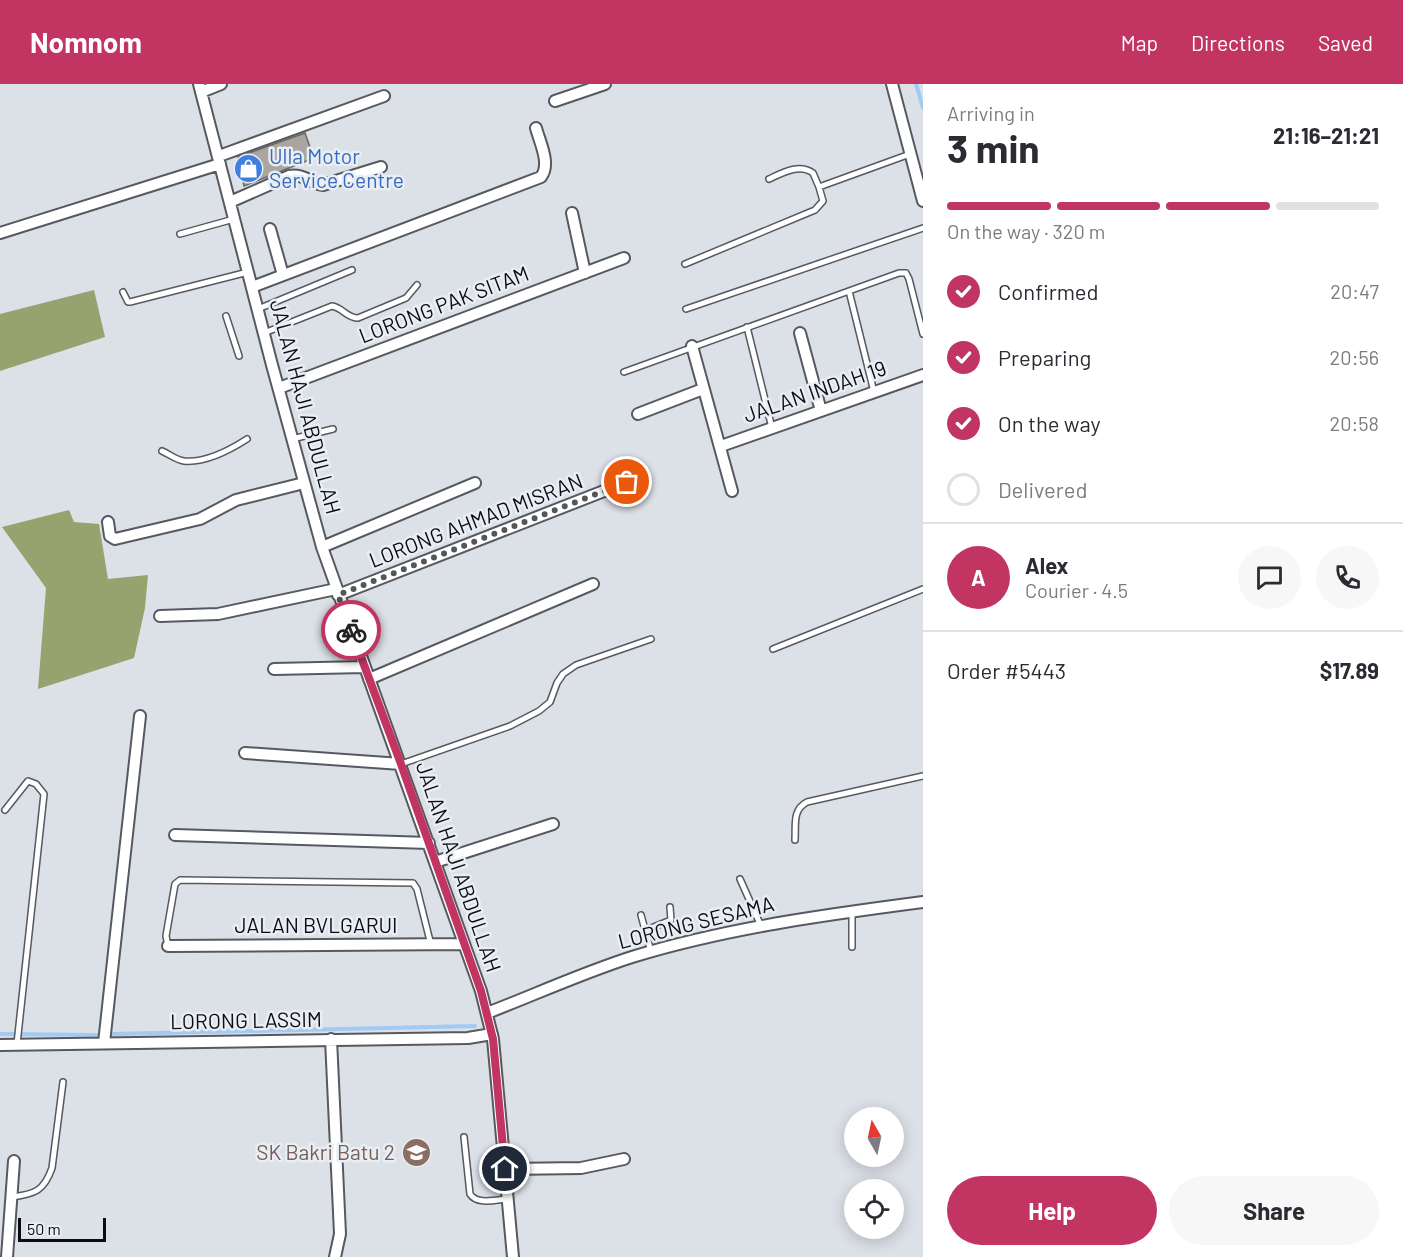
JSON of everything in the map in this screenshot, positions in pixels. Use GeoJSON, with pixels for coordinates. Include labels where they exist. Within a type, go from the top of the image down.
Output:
{"type":"FeatureCollection","features":[{"type":"Feature","properties":{"kind":"street"},"geometry":{"type":"LineString","coordinates":[[200,88],[221,84]]}},
{"type":"Feature","properties":{"kind":"street"},"geometry":{"type":"LineString","coordinates":[[555,101],[604,84]]}},
{"type":"Feature","properties":{"kind":"street"},"geometry":{"type":"LineString","coordinates":[[892,84],[923,201]]}},
{"type":"Feature","properties":{"kind":"street","name":"JALAN HAJI ABDULLAH"},"geometry":{"type":"LineString","coordinates":[[200,88],[322,547],[429,843],[487,1013],[492,1034],[513,1257]]}},
{"type":"Feature","properties":{"kind":"street"},"geometry":{"type":"LineString","coordinates":[[0,233],[219,160],[384,96]]}},
{"type":"Feature","properties":{"kind":"street"},"geometry":{"type":"LineString","coordinates":[[252,287],[541,177],[546,165],[536,128]]}},
{"type":"Feature","properties":{"kind":"street"},"geometry":{"type":"LineString","coordinates":[[230,202],[289,176],[299,175],[323,185],[381,167]]}},
{"type":"Feature","properties":{"kind":"street"},"geometry":{"type":"LineString","coordinates":[[572,213],[585,273]]}},
{"type":"Feature","properties":{"kind":"street"},"geometry":{"type":"LineString","coordinates":[[270,230],[283,275]]}},
{"type":"Feature","properties":{"kind":"street","name":"LORONG PAK SITAM"},"geometry":{"type":"LineString","coordinates":[[279,388],[624,258]]}},
{"type":"Feature","properties":{"kind":"street"},"geometry":{"type":"LineString","coordinates":[[800,333],[821,411]]}},
{"type":"Feature","properties":{"kind":"street"},"geometry":{"type":"LineString","coordinates":[[692,346],[732,491]]}},
{"type":"Feature","properties":{"kind":"street","name":"JALAN INDAH 19"},"geometry":{"type":"LineString","coordinates":[[721,446],[923,375]]}},
{"type":"Feature","properties":{"kind":"street"},"geometry":{"type":"LineString","coordinates":[[638,414],[703,389]]}},
{"type":"Feature","properties":{"kind":"street","name":"LORONG AHMAD MISRAN"},"geometry":{"type":"LineString","coordinates":[[160,616],[218,614],[337,592],[627,482]]}},
{"type":"Feature","properties":{"kind":"street"},"geometry":{"type":"LineString","coordinates":[[108,522],[111,536],[115,539],[200,519],[236,500],[304,483]]}},
{"type":"Feature","properties":{"kind":"street"},"geometry":{"type":"LineString","coordinates":[[322,547],[475,483]]}},
{"type":"Feature","properties":{"kind":"street"},"geometry":{"type":"LineString","coordinates":[[369,679],[593,584]]}},
{"type":"Feature","properties":{"kind":"street"},"geometry":{"type":"LineString","coordinates":[[274,669],[364,666]]}},
{"type":"Feature","properties":{"kind":"street"},"geometry":{"type":"LineString","coordinates":[[104,1043],[140,716]]}},
{"type":"Feature","properties":{"kind":"street"},"geometry":{"type":"LineString","coordinates":[[244,753],[401,764]]}},
{"type":"Feature","properties":{"kind":"street"},"geometry":{"type":"LineString","coordinates":[[435,862],[554,824]]}},
{"type":"Feature","properties":{"kind":"street"},"geometry":{"type":"LineString","coordinates":[[175,835],[429,843]]}},
{"type":"Feature","properties":{"kind":"street","name":"LORONG SESAMA"},"geometry":{"type":"LineString","coordinates":[[487,1013],[631,958],[726,932],[799,918],[923,902]]}},
{"type":"Feature","properties":{"kind":"street","name":"JALAN BVLGARUI"},"geometry":{"type":"LineString","coordinates":[[168,946],[464,944]]}},
{"type":"Feature","properties":{"kind":"street","name":"LORONG LASSIM"},"geometry":{"type":"LineString","coordinates":[[0,1045],[468,1038],[492,1034]]}},
{"type":"Feature","properties":{"kind":"street"},"geometry":{"type":"LineString","coordinates":[[331,1039],[340,1234],[335,1257]]}},
{"type":"Feature","properties":{"kind":"street"},"geometry":{"type":"LineString","coordinates":[[505,1169],[581,1168],[624,1159]]}},
{"type":"Feature","properties":{"kind":"street"},"geometry":{"type":"LineString","coordinates":[[7,1257],[14,1161]]}},
{"type":"Feature","properties":{"kind":"lane"},"geometry":{"type":"LineString","coordinates":[[819,188],[910,154]]}},
{"type":"Feature","properties":{"kind":"lane"},"geometry":{"type":"LineString","coordinates":[[685,264],[815,210],[823,201],[813,173],[805,169],[793,169],[769,179]]}},
{"type":"Feature","properties":{"kind":"lane"},"geometry":{"type":"LineString","coordinates":[[180,234],[234,219]]}},
{"type":"Feature","properties":{"kind":"lane"},"geometry":{"type":"LineString","coordinates":[[686,309],[923,228]]}},
{"type":"Feature","properties":{"kind":"lane"},"geometry":{"type":"LineString","coordinates":[[258,309],[352,270]]}},
{"type":"Feature","properties":{"kind":"lane"},"geometry":{"type":"LineString","coordinates":[[123,292],[130,302],[248,272]]}},
{"type":"Feature","properties":{"kind":"lane"},"geometry":{"type":"LineString","coordinates":[[624,372],[899,273],[906,273],[923,334]]}},
{"type":"Feature","properties":{"kind":"lane"},"geometry":{"type":"LineString","coordinates":[[264,333],[332,306],[338,307],[352,318],[358,318],[406,298],[417,285]]}},
{"type":"Feature","properties":{"kind":"lane"},"geometry":{"type":"LineString","coordinates":[[849,291],[874,392]]}},
{"type":"Feature","properties":{"kind":"lane"},"geometry":{"type":"LineString","coordinates":[[226,316],[239,356]]}},
{"type":"Feature","properties":{"kind":"lane"},"geometry":{"type":"LineString","coordinates":[[747,327],[772,428]]}},
{"type":"Feature","properties":{"kind":"lane"},"geometry":{"type":"LineString","coordinates":[[292,439],[333,429]]}},
{"type":"Feature","properties":{"kind":"lane"},"geometry":{"type":"LineString","coordinates":[[162,451],[181,460],[190,461],[230,450],[247,439]]}},
{"type":"Feature","properties":{"kind":"lane"},"geometry":{"type":"LineString","coordinates":[[773,649],[923,589]]}},
{"type":"Feature","properties":{"kind":"lane"},"geometry":{"type":"LineString","coordinates":[[401,764],[510,726],[539,711],[550,702],[563,674],[576,665],[651,639]]}},
{"type":"Feature","properties":{"kind":"lane"},"geometry":{"type":"LineString","coordinates":[[795,840],[796,813],[799,806],[807,802],[923,776]]}},
{"type":"Feature","properties":{"kind":"lane"},"geometry":{"type":"LineString","coordinates":[[5,810],[28,781],[36,784],[44,794],[16,1044]]}},
{"type":"Feature","properties":{"kind":"lane"},"geometry":{"type":"LineString","coordinates":[[740,879],[761,926]]}},
{"type":"Feature","properties":{"kind":"lane"},"geometry":{"type":"LineString","coordinates":[[168,946],[166,936],[175,884],[180,880],[413,883],[417,889],[431,945]]}},
{"type":"Feature","properties":{"kind":"lane"},"geometry":{"type":"LineString","coordinates":[[646,930],[671,920],[670,906]]}},
{"type":"Feature","properties":{"kind":"lane"},"geometry":{"type":"LineString","coordinates":[[852,911],[852,947]]}},
{"type":"Feature","properties":{"kind":"lane"},"geometry":{"type":"LineString","coordinates":[[642,915],[651,952]]}},
{"type":"Feature","properties":{"kind":"lane"},"geometry":{"type":"LineString","coordinates":[[12,1197],[38,1190],[47,1181],[52,1168],[63,1082]]}},
{"type":"Feature","properties":{"kind":"lane"},"geometry":{"type":"LineString","coordinates":[[464,1137],[470,1194],[479,1201],[508,1199]]}},
{"type":"Feature","properties":{"kind":"green space"},"geometry":{"type":"Polygon","coordinates":[[[94,290],[105,337],[0,371],[0,314],[94,290]]]}},
{"type":"Feature","properties":{"kind":"green space"},"geometry":{"type":"Polygon","coordinates":[[[69,510],[74,522],[99,524],[108,579],[148,575],[145,608],[134,658],[38,689],[46,588],[2,527],[69,510]]]}},
{"type":"Feature","properties":{"kind":"building"},"geometry":{"type":"Polygon","coordinates":[[[305,133],[314,158],[244,186],[238,157],[305,133]]]}},
{"type":"Feature","properties":{"kind":"waterway"},"geometry":{"type":"LineString","coordinates":[[916,84],[923,108]]}},
{"type":"Feature","properties":{"kind":"waterway"},"geometry":{"type":"LineString","coordinates":[[113,1034],[475,1026]]}},
{"type":"Feature","properties":{"kind":"waterway"},"geometry":{"type":"LineString","coordinates":[[0,1034],[97,1035]]}},
{"type":"Feature","properties":{"kind":"way so far"},"geometry":{"type":"LineString","coordinates":[[351,630],[338,595],[627,482]]}},
{"type":"Feature","properties":{"kind":"place","name":"Ulla Motor Service Centre"},"geometry":{"type":"Point","coordinates":[248,169]}},
{"type":"Feature","properties":{"kind":"place","name":"SK Bakri Batu 2"},"geometry":{"type":"Point","coordinates":[416,1153]}},
{"type":"Feature","properties":{"kind":"route"},"geometry":{"type":"LineString","coordinates":[[351,630],[481,991],[493,1039],[505,1169]]}}]}
